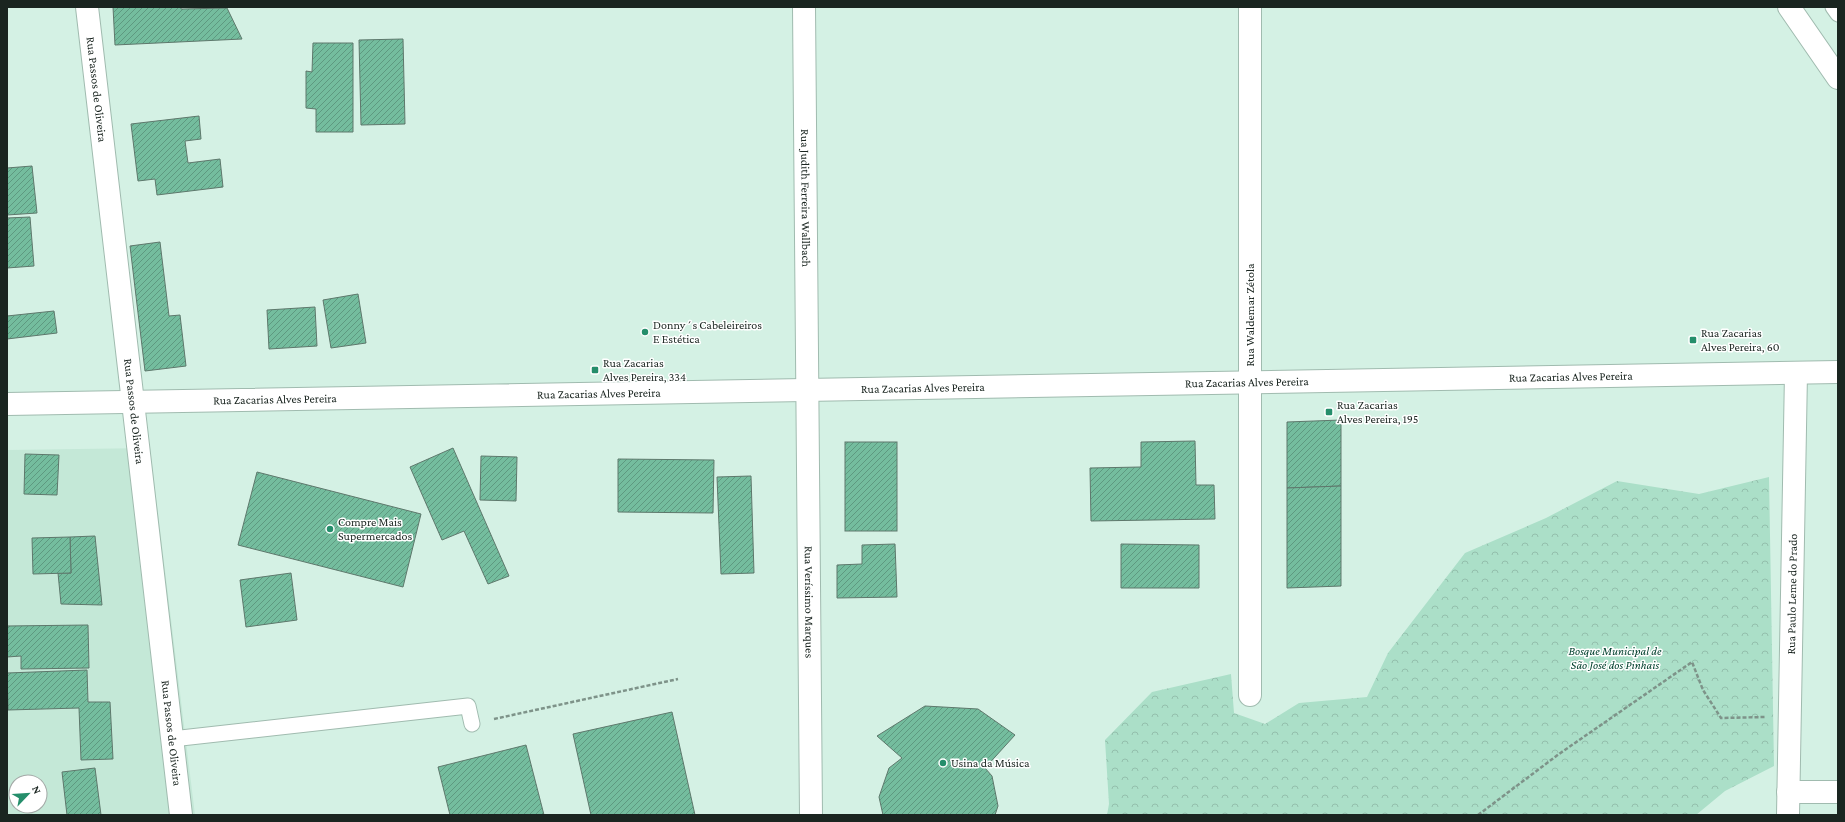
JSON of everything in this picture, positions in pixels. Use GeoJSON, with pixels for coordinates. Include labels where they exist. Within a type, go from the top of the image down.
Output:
{"type":"FeatureCollection","features":[{"type":"Feature","properties":{"kind":"main road","name":"Rua Passos de Oliveira"},"geometry":{"type":"LineString","coordinates":[[87,7],[181,815]]}},
{"type":"Feature","properties":{"kind":"main road","name":"Rua Judith Ferreira Wallbach"},"geometry":{"type":"LineString","coordinates":[[804,7],[808,390]]}},
{"type":"Feature","properties":{"kind":"main road","name":"Rua Waldemar Zétola"},"geometry":{"type":"LineString","coordinates":[[1250,7],[1250,695]]}},
{"type":"Feature","properties":{"kind":"main road"},"geometry":{"type":"LineString","coordinates":[[1789,7],[1838,78]]}},
{"type":"Feature","properties":{"kind":"main road","name":"Rua Zacarias Alves Pereira"},"geometry":{"type":"LineString","coordinates":[[7,404],[1838,372]]}},
{"type":"Feature","properties":{"kind":"main road","name":"Rua Paulo Leme do Prado"},"geometry":{"type":"LineString","coordinates":[[1788,815],[1796,373]]}},
{"type":"Feature","properties":{"kind":"main road","name":"Rua Veríssimo Marques"},"geometry":{"type":"LineString","coordinates":[[808,390],[811,815]]}},
{"type":"Feature","properties":{"kind":"main road"},"geometry":{"type":"LineString","coordinates":[[1788,792],[1838,792]]}},
{"type":"Feature","properties":{"kind":"lane"},"geometry":{"type":"LineString","coordinates":[[1833,7],[1838,14]]}},
{"type":"Feature","properties":{"kind":"lane"},"geometry":{"type":"LineString","coordinates":[[172,739],[468,706],[472,724]]}},
{"type":"Feature","properties":{"kind":"path"},"geometry":{"type":"LineString","coordinates":[[1478,815],[1559,754],[1692,662],[1703,690],[1720,718],[1790,716]]}},
{"type":"Feature","properties":{"kind":"path"},"geometry":{"type":"LineString","coordinates":[[472,724],[678,679]]}},
{"type":"Feature","properties":{"kind":"shaded area"},"geometry":{"type":"Polygon","coordinates":[[[150,448],[195,815],[7,815],[7,450],[150,448]]]}},
{"type":"Feature","properties":{"kind":"green space","name":"Bosque Municipal de São José dos Pinhais"},"geometry":{"type":"Polygon","coordinates":[[[1769,477],[1774,766],[1725,791],[1696,815],[1107,815],[1109,804],[1105,740],[1152,692],[1231,674],[1234,713],[1265,724],[1299,703],[1367,697],[1388,653],[1465,553],[1546,518],[1617,481],[1699,494],[1769,477]]]}},
{"type":"Feature","properties":{"kind":"building"},"geometry":{"type":"Polygon","coordinates":[[[113,7],[181,7],[181,9],[227,8],[242,39],[115,45],[113,7]]]}},
{"type":"Feature","properties":{"kind":"building"},"geometry":{"type":"Polygon","coordinates":[[[403,39],[405,124],[361,125],[359,40],[403,39]]]}},
{"type":"Feature","properties":{"kind":"building"},"geometry":{"type":"Polygon","coordinates":[[[313,43],[353,43],[353,132],[316,132],[316,109],[306,108],[306,71],[312,72],[313,43]]]}},
{"type":"Feature","properties":{"kind":"building"},"geometry":{"type":"Polygon","coordinates":[[[199,116],[201,139],[185,141],[188,163],[220,159],[223,187],[157,195],[155,179],[138,181],[131,124],[199,116]]]}},
{"type":"Feature","properties":{"kind":"building"},"geometry":{"type":"Polygon","coordinates":[[[32,166],[37,213],[7,215],[7,168],[32,166]]]}},
{"type":"Feature","properties":{"kind":"building"},"geometry":{"type":"Polygon","coordinates":[[[30,217],[34,266],[7,268],[7,218],[30,217]]]}},
{"type":"Feature","properties":{"kind":"building"},"geometry":{"type":"Polygon","coordinates":[[[160,242],[169,316],[180,315],[186,366],[145,371],[130,246],[160,242]]]}},
{"type":"Feature","properties":{"kind":"building"},"geometry":{"type":"Polygon","coordinates":[[[358,294],[366,343],[331,348],[323,300],[358,294]]]}},
{"type":"Feature","properties":{"kind":"building"},"geometry":{"type":"Polygon","coordinates":[[[315,307],[317,346],[269,349],[267,310],[315,307]]]}},
{"type":"Feature","properties":{"kind":"building"},"geometry":{"type":"Polygon","coordinates":[[[54,311],[57,333],[7,339],[7,316],[54,311]]]}},
{"type":"Feature","properties":{"kind":"building"},"geometry":{"type":"Polygon","coordinates":[[[1341,420],[1341,486],[1287,488],[1287,422],[1341,420]]]}},
{"type":"Feature","properties":{"kind":"building"},"geometry":{"type":"Polygon","coordinates":[[[1195,441],[1196,485],[1214,485],[1215,519],[1091,521],[1090,468],[1141,467],[1141,442],[1195,441]]]}},
{"type":"Feature","properties":{"kind":"building"},"geometry":{"type":"Polygon","coordinates":[[[845,442],[897,442],[897,531],[845,531],[845,442]]]}},
{"type":"Feature","properties":{"kind":"building"},"geometry":{"type":"Polygon","coordinates":[[[453,448],[509,576],[488,584],[464,531],[442,540],[410,467],[453,448]]]}},
{"type":"Feature","properties":{"kind":"building"},"geometry":{"type":"Polygon","coordinates":[[[25,454],[59,455],[57,495],[24,494],[25,454]]]}},
{"type":"Feature","properties":{"kind":"building"},"geometry":{"type":"Polygon","coordinates":[[[481,456],[517,457],[516,501],[480,500],[481,456]]]}},
{"type":"Feature","properties":{"kind":"building"},"geometry":{"type":"Polygon","coordinates":[[[618,459],[714,460],[713,513],[618,512],[618,459]]]}},
{"type":"Feature","properties":{"kind":"building","name":"Compre Mais Supermercados"},"geometry":{"type":"Polygon","coordinates":[[[257,472],[421,514],[403,587],[238,545],[257,472]]]}},
{"type":"Feature","properties":{"kind":"building"},"geometry":{"type":"Polygon","coordinates":[[[751,476],[754,573],[721,574],[717,477],[751,476]]]}},
{"type":"Feature","properties":{"kind":"building"},"geometry":{"type":"Polygon","coordinates":[[[1341,486],[1341,586],[1287,588],[1287,488],[1341,486]]]}},
{"type":"Feature","properties":{"kind":"building"},"geometry":{"type":"Polygon","coordinates":[[[95,536],[102,605],[61,604],[58,573],[71,573],[70,537],[95,536]]]}},
{"type":"Feature","properties":{"kind":"building"},"geometry":{"type":"Polygon","coordinates":[[[70,537],[71,573],[33,574],[32,538],[70,537]]]}},
{"type":"Feature","properties":{"kind":"building"},"geometry":{"type":"Polygon","coordinates":[[[895,544],[897,597],[837,598],[837,565],[862,564],[862,545],[895,544]]]}},
{"type":"Feature","properties":{"kind":"building"},"geometry":{"type":"Polygon","coordinates":[[[1121,544],[1199,545],[1199,588],[1121,588],[1121,544]]]}},
{"type":"Feature","properties":{"kind":"building"},"geometry":{"type":"Polygon","coordinates":[[[291,573],[297,620],[246,627],[240,580],[291,573]]]}},
{"type":"Feature","properties":{"kind":"building"},"geometry":{"type":"Polygon","coordinates":[[[88,625],[89,668],[21,669],[21,656],[7,657],[7,626],[88,625]]]}},
{"type":"Feature","properties":{"kind":"building"},"geometry":{"type":"Polygon","coordinates":[[[87,670],[88,702],[110,702],[113,759],[81,760],[79,708],[8,710],[7,673],[87,670]]]}},
{"type":"Feature","properties":{"kind":"building","name":"Usina da Música"},"geometry":{"type":"Polygon","coordinates":[[[925,706],[978,709],[1015,735],[985,768],[992,776],[998,806],[995,815],[883,815],[879,797],[889,768],[902,758],[877,736],[925,706]]]}},
{"type":"Feature","properties":{"kind":"building"},"geometry":{"type":"Polygon","coordinates":[[[672,712],[695,815],[591,815],[573,734],[672,712]]]}},
{"type":"Feature","properties":{"kind":"building"},"geometry":{"type":"Polygon","coordinates":[[[526,745],[544,815],[450,815],[438,767],[526,745]]]}},
{"type":"Feature","properties":{"kind":"building"},"geometry":{"type":"Polygon","coordinates":[[[95,768],[101,815],[67,815],[62,772],[95,768]]]}},
{"type":"Feature","properties":{"kind":"place","name":"Donny´s Cabeleireiros E Estética"},"geometry":{"type":"Point","coordinates":[645,332]}},
{"type":"Feature","properties":{"kind":"place","name":"Rua Zacarias Alves Pereira, 60"},"geometry":{"type":"Point","coordinates":[1693,340]}},
{"type":"Feature","properties":{"kind":"place","name":"Rua Zacarias Alves Pereira, 334"},"geometry":{"type":"Point","coordinates":[595,370]}},
{"type":"Feature","properties":{"kind":"place","name":"Rua Zacarias Alves Pereira, 195"},"geometry":{"type":"Point","coordinates":[1329,412]}},
{"type":"Feature","properties":{"kind":"place","name":"Compre Mais Supermercados"},"geometry":{"type":"Point","coordinates":[330,529]}},
{"type":"Feature","properties":{"kind":"place","name":"Usina da Música"},"geometry":{"type":"Point","coordinates":[943,763]}}]}
